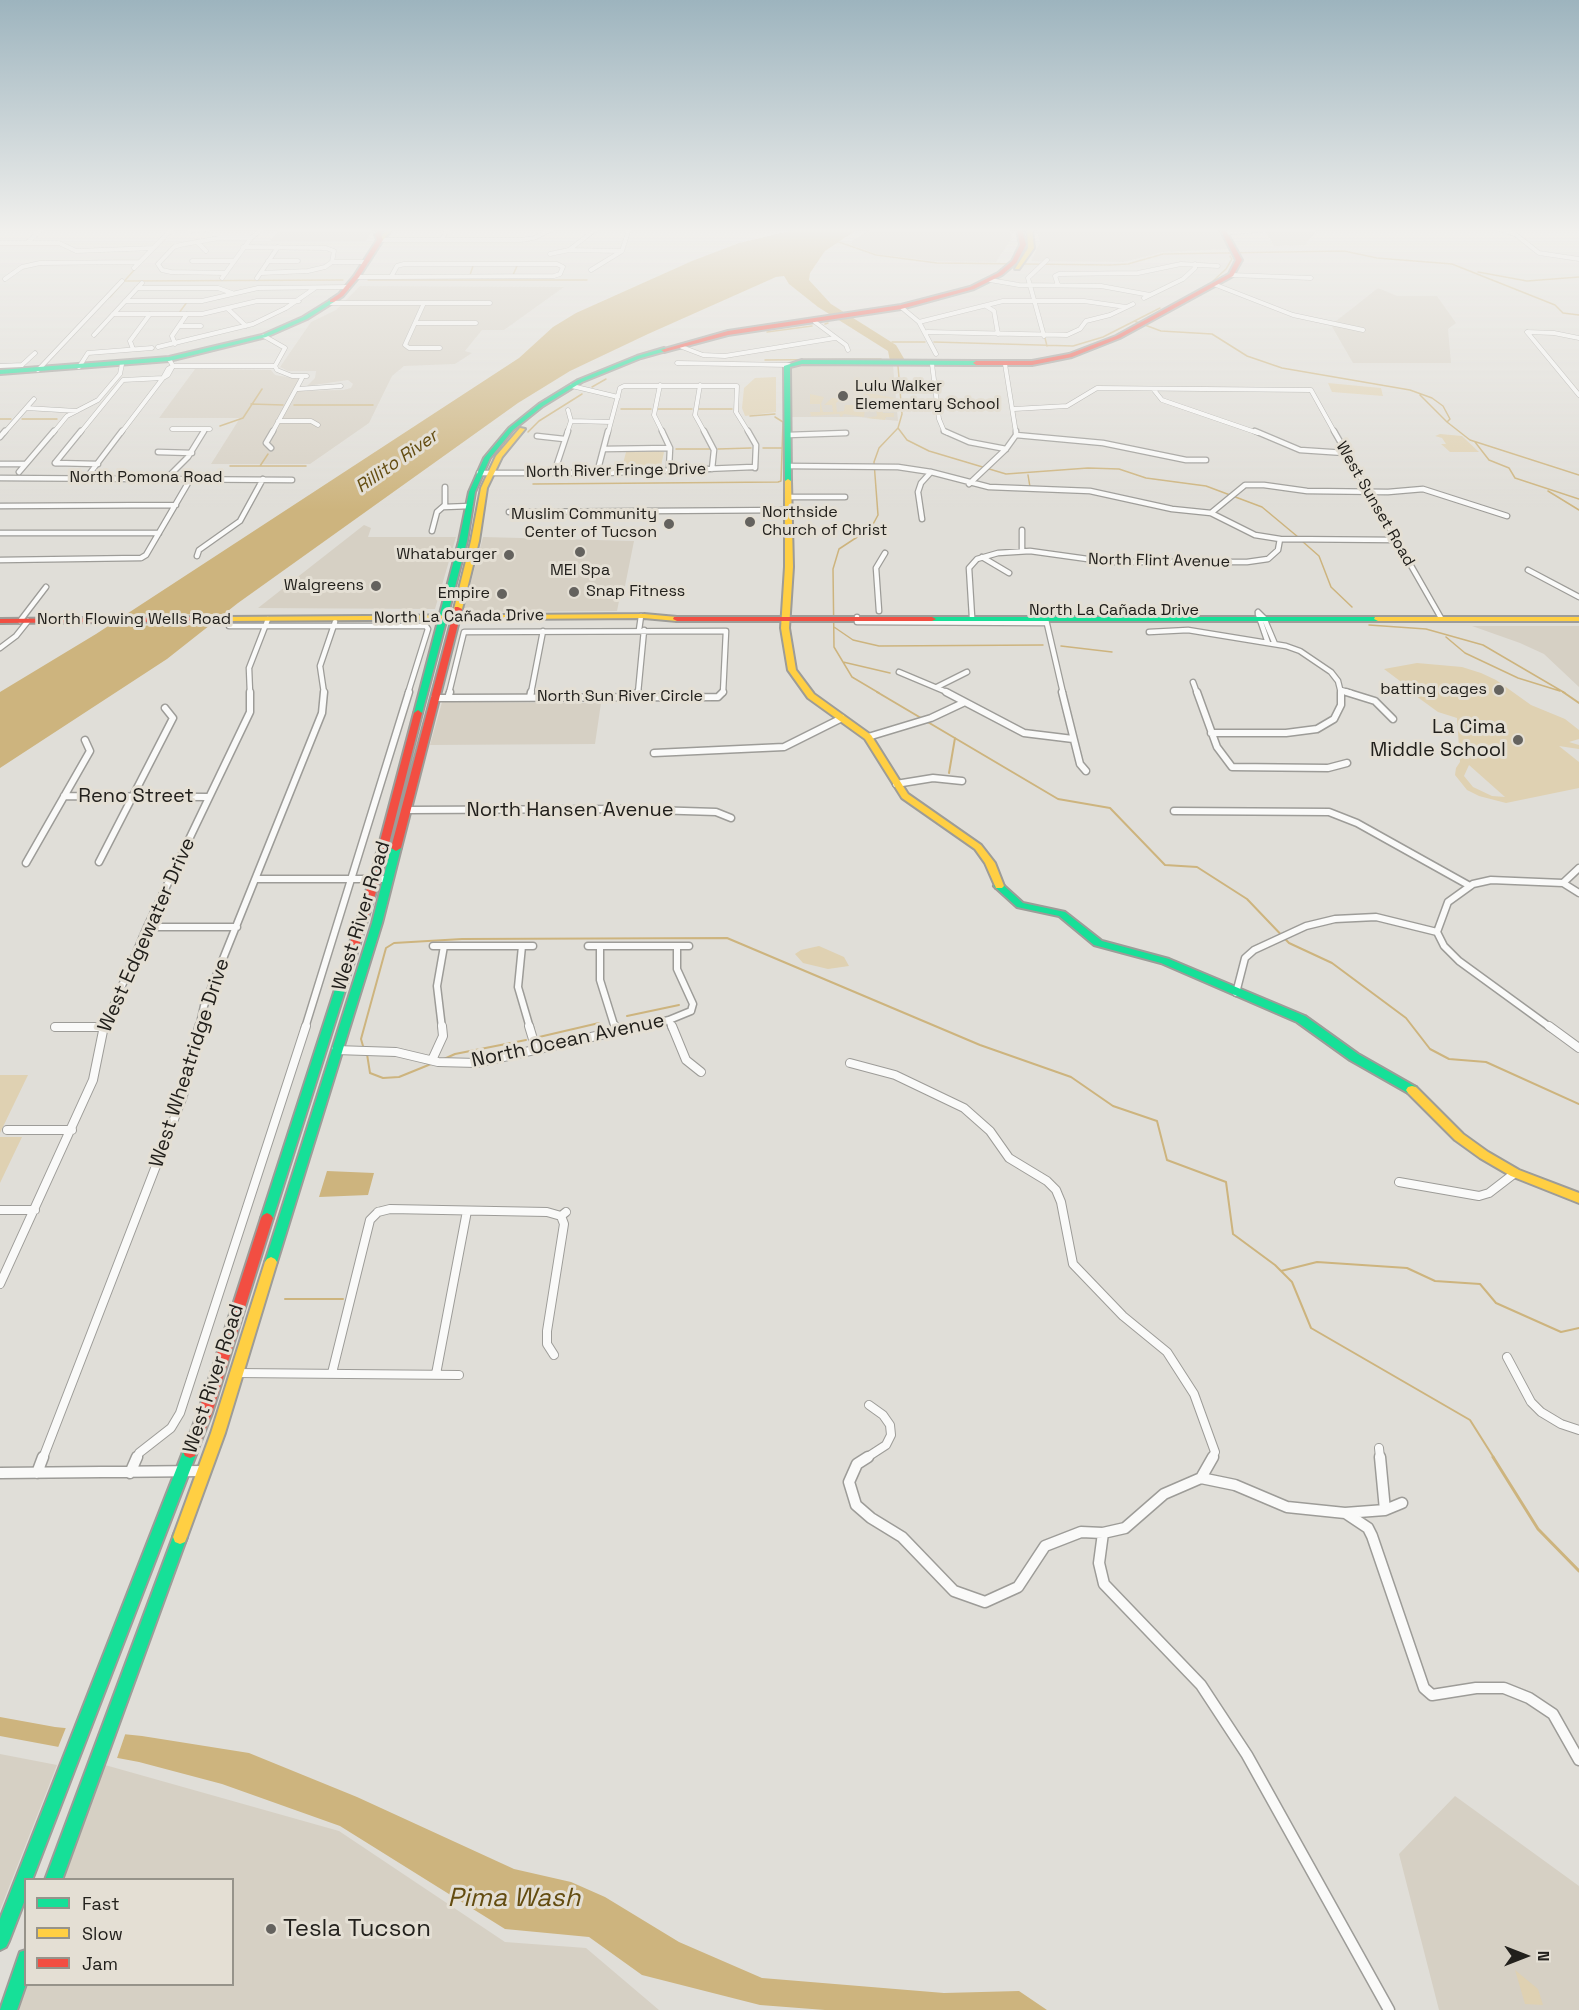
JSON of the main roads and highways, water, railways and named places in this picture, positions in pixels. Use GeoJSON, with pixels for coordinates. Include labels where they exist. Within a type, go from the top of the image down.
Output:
{"type":"FeatureCollection","features":[{"type":"Feature","properties":{"kind":"main road"},"geometry":{"type":"LineString","coordinates":[[0,372],[171,362],[264,336],[296,323]]}},
{"type":"Feature","properties":{"kind":"main road","name":"West River Road"},"geometry":{"type":"LineString","coordinates":[[24,1878],[183,1472],[375,879],[470,506],[491,452],[511,429],[541,405],[652,352],[751,330],[801,323]]}},
{"type":"Feature","properties":{"kind":"main road","name":"West River Road"},"geometry":{"type":"LineString","coordinates":[[576,387],[682,347],[751,330],[809,323]]}},
{"type":"Feature","properties":{"kind":"main road"},"geometry":{"type":"LineString","coordinates":[[1145,323],[1087,350],[1050,362],[1005,364],[934,359],[898,364],[790,364],[786,368],[789,576],[785,614],[787,652],[795,677],[811,696],[868,737],[896,784],[915,804],[959,831],[978,847],[990,863],[998,885],[1011,899],[1026,907],[1062,914],[1098,943],[1165,961],[1301,1019],[1354,1057],[1396,1078],[1423,1099],[1459,1137],[1515,1173],[1579,1198]]}},
{"type":"Feature","properties":{"kind":"main road","name":"West River Road"},"geometry":{"type":"LineString","coordinates":[[54,1878],[205,1471],[304,1160],[389,879],[455,617],[484,474]]}},
{"type":"Feature","properties":{"kind":"main road","name":"North La Cañada Drive"},"geometry":{"type":"LineString","coordinates":[[267,622],[335,622],[443,617],[645,616],[659,619],[879,611],[1045,617],[1579,612]]}},
{"type":"Feature","properties":{"kind":"main road","name":"North La Cañada Drive"},"geometry":{"type":"LineString","coordinates":[[842,614],[857,617],[972,614]]}},
{"type":"Feature","properties":{"kind":"main road","name":"North La Cañada Drive"},"geometry":{"type":"LineString","coordinates":[[1440,615],[1579,619]]}},
{"type":"Feature","properties":{"kind":"main road","name":"North Flowing Wells Road"},"geometry":{"type":"LineString","coordinates":[[0,621],[267,622]]}},
{"type":"Feature","properties":{"kind":"main road","name":"West River Road"},"geometry":{"type":"LineString","coordinates":[[0,1941],[24,1879]]}},
{"type":"Feature","properties":{"kind":"main road"},"geometry":{"type":"LineString","coordinates":[[8,2010],[24,1965]]}},
{"type":"Feature","properties":{"kind":"water","name":"Rillito River"},"geometry":{"type":"Polygon","coordinates":[[[560,323],[673,323],[570,371],[518,403],[238,603],[167,659],[0,768],[0,692],[96,634],[519,358],[560,323]]]}},
{"type":"Feature","properties":{"kind":"water"},"geometry":{"type":"Polygon","coordinates":[[[843,323],[861,323],[896,345],[906,362],[890,361],[888,351],[843,323]]]}},
{"type":"Feature","properties":{"kind":"water"},"geometry":{"type":"Polygon","coordinates":[[[327,1171],[374,1173],[368,1195],[319,1197],[327,1171]]]}},
{"type":"Feature","properties":{"kind":"water","name":"Pima Wash"},"geometry":{"type":"Polygon","coordinates":[[[0,1717],[55,1727],[142,1736],[249,1753],[357,1797],[514,1869],[571,1882],[605,1897],[679,1942],[762,1978],[944,1993],[1019,1991],[1047,2010],[825,2010],[760,2005],[642,1975],[589,1937],[505,1929],[340,1826],[222,1784],[139,1762],[0,1736],[0,1717]]]}},
{"type":"Feature","properties":{"kind":"waterway"},"geometry":{"type":"LineString","coordinates":[[1047,345],[1073,346],[1103,337],[1131,323]]}},
{"type":"Feature","properties":{"kind":"waterway"},"geometry":{"type":"LineString","coordinates":[[1139,323],[1161,331],[1212,334],[1247,356],[1282,368],[1410,390],[1432,398],[1443,406],[1450,419],[1447,422]]}},
{"type":"Feature","properties":{"kind":"waterway"},"geometry":{"type":"LineString","coordinates":[[767,332],[812,326]]}},
{"type":"Feature","properties":{"kind":"waterway"},"geometry":{"type":"LineString","coordinates":[[1045,338],[1047,345]]}},
{"type":"Feature","properties":{"kind":"waterway"},"geometry":{"type":"LineString","coordinates":[[892,342],[925,342]]}},
{"type":"Feature","properties":{"kind":"waterway"},"geometry":{"type":"LineString","coordinates":[[934,342],[1047,345]]}},
{"type":"Feature","properties":{"kind":"waterway"},"geometry":{"type":"LineString","coordinates":[[765,360],[881,359]]}},
{"type":"Feature","properties":{"kind":"waterway"},"geometry":{"type":"LineString","coordinates":[[898,366],[902,414],[898,428]]}},
{"type":"Feature","properties":{"kind":"waterway"},"geometry":{"type":"LineString","coordinates":[[592,387],[606,379]]}},
{"type":"Feature","properties":{"kind":"waterway"},"geometry":{"type":"LineString","coordinates":[[252,404],[262,389]]}},
{"type":"Feature","properties":{"kind":"waterway"},"geometry":{"type":"LineString","coordinates":[[528,432],[539,421],[582,394]]}},
{"type":"Feature","properties":{"kind":"waterway"},"geometry":{"type":"LineString","coordinates":[[1420,395],[1447,422]]}},
{"type":"Feature","properties":{"kind":"waterway"},"geometry":{"type":"LineString","coordinates":[[220,426],[243,418],[252,404]]}},
{"type":"Feature","properties":{"kind":"waterway"},"geometry":{"type":"LineString","coordinates":[[252,404],[283,405]]}},
{"type":"Feature","properties":{"kind":"waterway"},"geometry":{"type":"LineString","coordinates":[[294,405],[373,405]]}},
{"type":"Feature","properties":{"kind":"waterway"},"geometry":{"type":"LineString","coordinates":[[621,409],[651,409]]}},
{"type":"Feature","properties":{"kind":"waterway"},"geometry":{"type":"LineString","coordinates":[[658,409],[692,409]]}},
{"type":"Feature","properties":{"kind":"waterway"},"geometry":{"type":"LineString","coordinates":[[699,409],[732,409]]}},
{"type":"Feature","properties":{"kind":"waterway"},"geometry":{"type":"LineString","coordinates":[[750,416],[775,414]]}},
{"type":"Feature","properties":{"kind":"waterway"},"geometry":{"type":"LineString","coordinates":[[533,484],[778,482],[781,481],[783,422],[775,417]]}},
{"type":"Feature","properties":{"kind":"waterway"},"geometry":{"type":"LineString","coordinates":[[0,419],[11,419]]}},
{"type":"Feature","properties":{"kind":"waterway"},"geometry":{"type":"LineString","coordinates":[[22,419],[57,419]]}},
{"type":"Feature","properties":{"kind":"waterway"},"geometry":{"type":"LineString","coordinates":[[1447,422],[1470,440],[1579,475]]}},
{"type":"Feature","properties":{"kind":"waterway"},"geometry":{"type":"LineString","coordinates":[[843,662],[834,647],[833,569],[839,549],[871,528],[878,515],[874,462],[879,448],[898,428]]}},
{"type":"Feature","properties":{"kind":"waterway"},"geometry":{"type":"LineString","coordinates":[[898,428],[907,440],[929,451],[1006,474],[1088,468],[1119,469],[1146,478],[1206,486],[1262,507],[1298,537]]}},
{"type":"Feature","properties":{"kind":"waterway"},"geometry":{"type":"LineString","coordinates":[[1475,442],[1489,460],[1509,468],[1515,478],[1579,499]]}},
{"type":"Feature","properties":{"kind":"waterway"},"geometry":{"type":"LineString","coordinates":[[718,449],[751,448]]}},
{"type":"Feature","properties":{"kind":"waterway"},"geometry":{"type":"LineString","coordinates":[[763,448],[781,448]]}},
{"type":"Feature","properties":{"kind":"waterway"},"geometry":{"type":"LineString","coordinates":[[676,449],[710,449]]}},
{"type":"Feature","properties":{"kind":"waterway"},"geometry":{"type":"LineString","coordinates":[[260,466],[268,454]]}},
{"type":"Feature","properties":{"kind":"waterway"},"geometry":{"type":"LineString","coordinates":[[230,466],[260,466]]}},
{"type":"Feature","properties":{"kind":"waterway"},"geometry":{"type":"LineString","coordinates":[[260,466],[306,466]]}},
{"type":"Feature","properties":{"kind":"waterway"},"geometry":{"type":"LineString","coordinates":[[1028,475],[1030,487]]}},
{"type":"Feature","properties":{"kind":"waterway"},"geometry":{"type":"LineString","coordinates":[[1548,491],[1579,510]]}},
{"type":"Feature","properties":{"kind":"waterway"},"geometry":{"type":"LineString","coordinates":[[1302,541],[1319,556],[1331,587],[1352,607]]}},
{"type":"Feature","properties":{"kind":"waterway"},"geometry":{"type":"LineString","coordinates":[[1369,625],[1426,629],[1483,645],[1565,693]]}},
{"type":"Feature","properties":{"kind":"waterway"},"geometry":{"type":"LineString","coordinates":[[834,627],[853,640],[879,646],[1043,645]]}},
{"type":"Feature","properties":{"kind":"waterway"},"geometry":{"type":"LineString","coordinates":[[1446,637],[1465,653],[1518,678],[1560,691]]}},
{"type":"Feature","properties":{"kind":"waterway"},"geometry":{"type":"LineString","coordinates":[[1061,646],[1112,652]]}},
{"type":"Feature","properties":{"kind":"waterway"},"geometry":{"type":"LineString","coordinates":[[843,662],[890,673]]}},
{"type":"Feature","properties":{"kind":"waterway"},"geometry":{"type":"LineString","coordinates":[[843,662],[852,677],[879,693]]}},
{"type":"Feature","properties":{"kind":"waterway"},"geometry":{"type":"LineString","coordinates":[[877,692],[921,718]]}},
{"type":"Feature","properties":{"kind":"waterway"},"geometry":{"type":"LineString","coordinates":[[1563,692],[1579,703]]}},
{"type":"Feature","properties":{"kind":"waterway"},"geometry":{"type":"LineString","coordinates":[[926,721],[955,738]]}},
{"type":"Feature","properties":{"kind":"waterway"},"geometry":{"type":"LineString","coordinates":[[949,773],[955,738]]}},
{"type":"Feature","properties":{"kind":"waterway"},"geometry":{"type":"LineString","coordinates":[[955,738],[1058,799],[1110,808],[1165,865],[1197,867],[1247,899],[1289,943],[1332,963],[1406,1018],[1430,1049],[1449,1059],[1486,1062],[1579,1104]]}},
{"type":"Feature","properties":{"kind":"waterway"},"geometry":{"type":"LineString","coordinates":[[363,1046],[361,1039],[386,948],[394,943],[462,939],[727,938],[980,1045],[1071,1077],[1113,1106],[1157,1121],[1167,1160],[1226,1182],[1233,1234],[1281,1271]]}},
{"type":"Feature","properties":{"kind":"waterway"},"geometry":{"type":"LineString","coordinates":[[627,1016],[679,1005]]}},
{"type":"Feature","properties":{"kind":"waterway"},"geometry":{"type":"LineString","coordinates":[[539,1037],[599,1023]]}},
{"type":"Feature","properties":{"kind":"waterway"},"geometry":{"type":"LineString","coordinates":[[444,1059],[455,1054],[526,1040]]}},
{"type":"Feature","properties":{"kind":"waterway"},"geometry":{"type":"LineString","coordinates":[[367,1054],[370,1073],[383,1078],[399,1077],[431,1064]]}},
{"type":"Feature","properties":{"kind":"waterway"},"geometry":{"type":"LineString","coordinates":[[1281,1271],[1317,1262],[1407,1268],[1435,1281],[1480,1284],[1496,1303],[1561,1332],[1579,1328]]}},
{"type":"Feature","properties":{"kind":"waterway"},"geometry":{"type":"LineString","coordinates":[[1281,1271],[1292,1282],[1311,1328],[1470,1420],[1494,1458]]}},
{"type":"Feature","properties":{"kind":"waterway"},"geometry":{"type":"LineString","coordinates":[[285,1299],[343,1299]]}},
{"type":"Feature","properties":{"kind":"waterway"},"geometry":{"type":"LineString","coordinates":[[1493,1457],[1538,1529],[1579,1571]]}},
{"type":"Feature","properties":{"kind":"place","name":"Lulu Walker Elementary School"},"geometry":{"type":"Point","coordinates":[843,396]}},
{"type":"Feature","properties":{"kind":"place","name":"Northside Church of Christ"},"geometry":{"type":"Point","coordinates":[750,522]}},
{"type":"Feature","properties":{"kind":"place","name":"Muslim Community Center of Tucson"},"geometry":{"type":"Point","coordinates":[669,524]}},
{"type":"Feature","properties":{"kind":"place","name":"MEI Spa"},"geometry":{"type":"Point","coordinates":[580,552]}},
{"type":"Feature","properties":{"kind":"place","name":"Whataburger"},"geometry":{"type":"Point","coordinates":[509,555]}},
{"type":"Feature","properties":{"kind":"place","name":"Walgreens"},"geometry":{"type":"Point","coordinates":[376,586]}},
{"type":"Feature","properties":{"kind":"place","name":"Snap Fitness"},"geometry":{"type":"Point","coordinates":[574,592]}},
{"type":"Feature","properties":{"kind":"place","name":"Empire"},"geometry":{"type":"Point","coordinates":[502,594]}},
{"type":"Feature","properties":{"kind":"place","name":"batting cages"},"geometry":{"type":"Point","coordinates":[1499,690]}},
{"type":"Feature","properties":{"kind":"place","name":"La Cima Middle School"},"geometry":{"type":"Point","coordinates":[1518,740]}},
{"type":"Feature","properties":{"kind":"place","name":"Tesla Tucson"},"geometry":{"type":"Point","coordinates":[271,1929]}}]}
